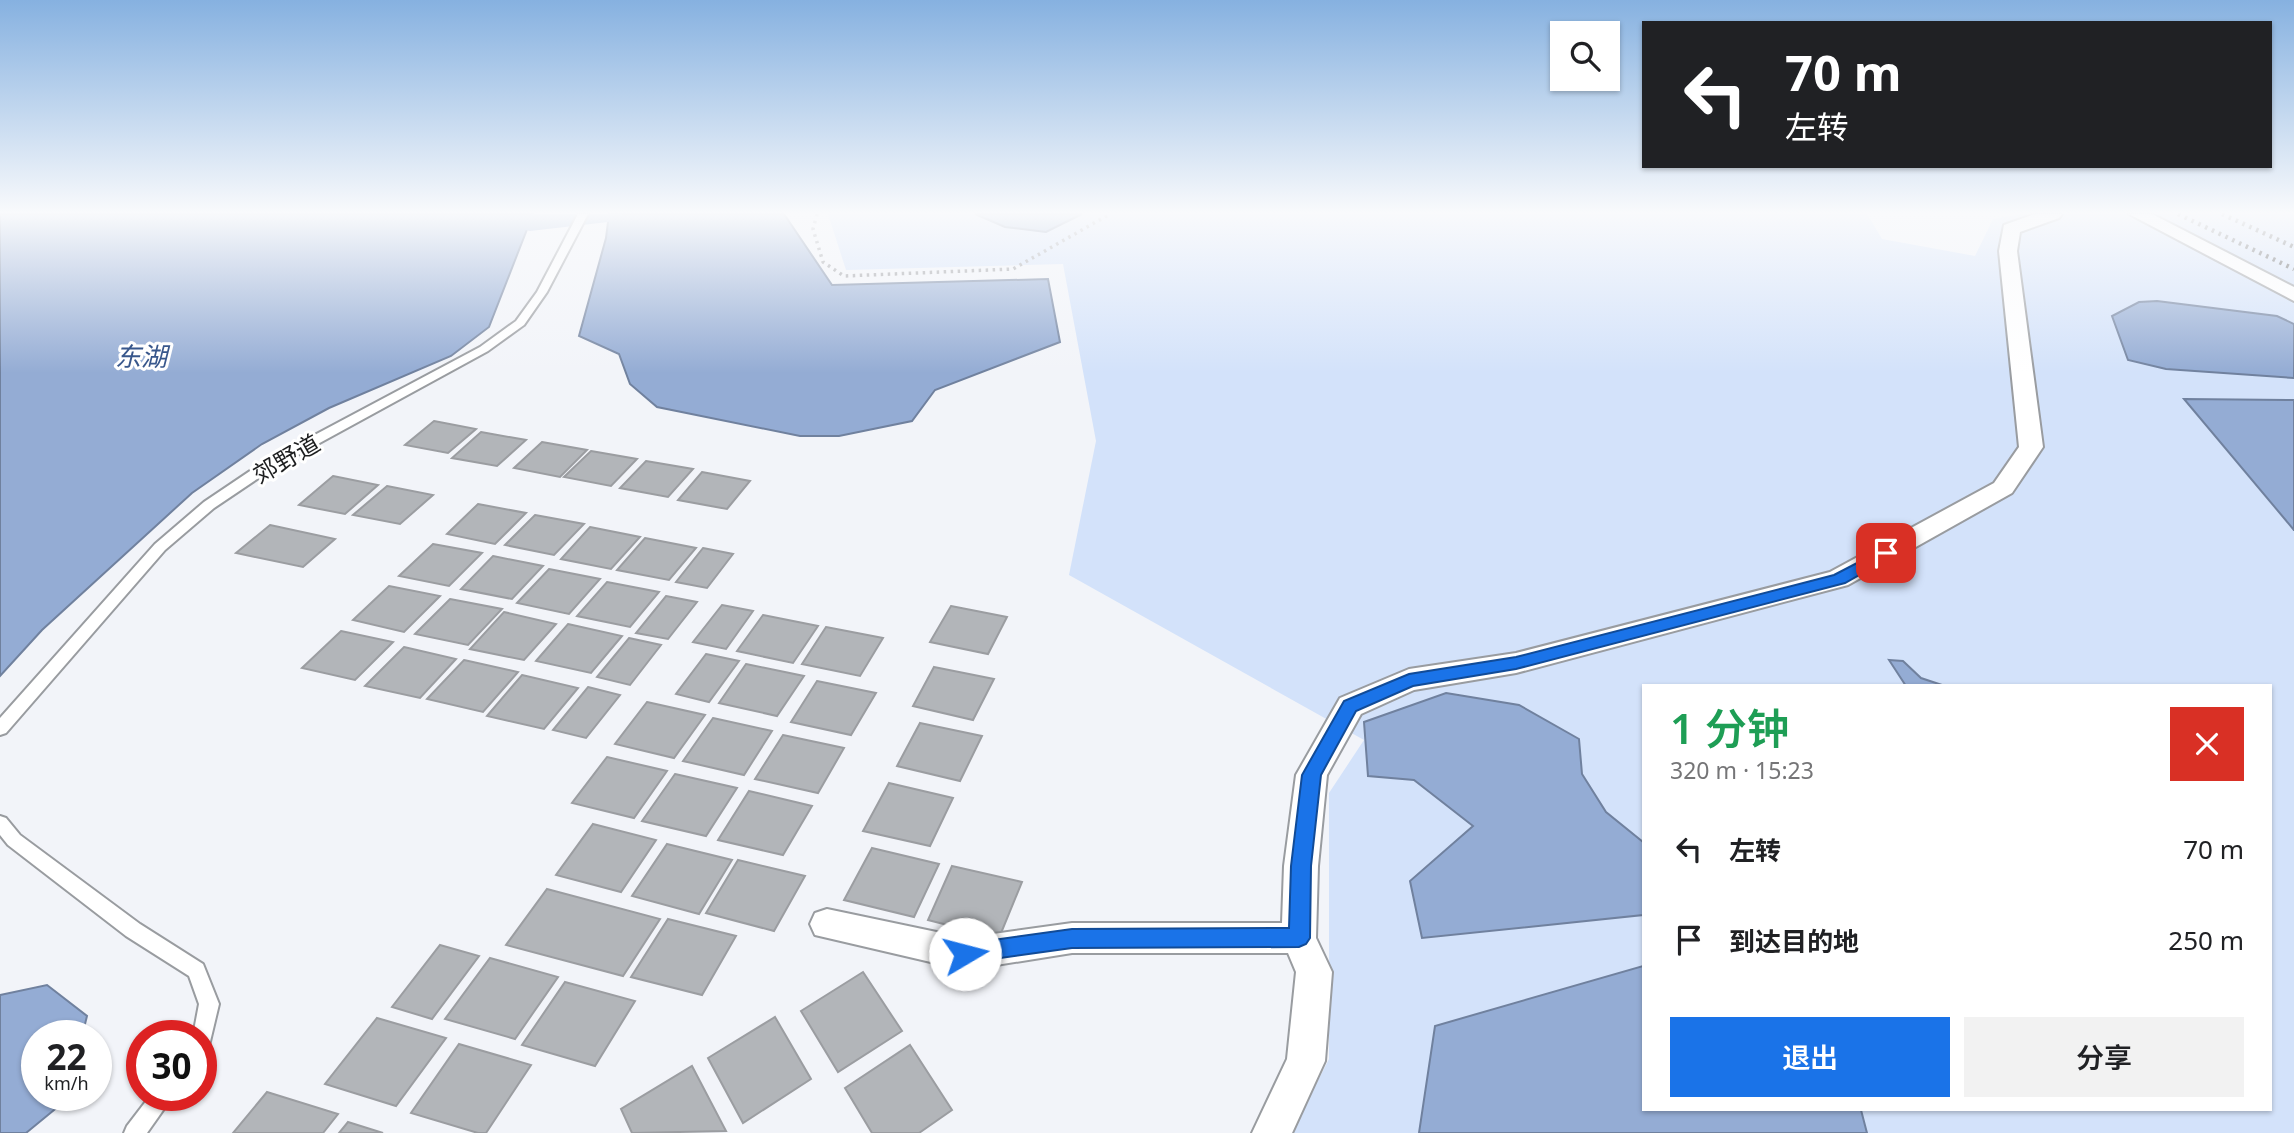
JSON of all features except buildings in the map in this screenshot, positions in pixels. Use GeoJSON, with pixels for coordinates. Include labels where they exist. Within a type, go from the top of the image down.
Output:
{"type":"FeatureCollection","features":[{"type":"Feature","properties":{"kind":"street"},"geometry":{"type":"LineString","coordinates":[[1272,1133],[1306,1061],[1314,972],[1299,938],[1301,866],[1311,775],[1350,706],[1409,680],[1516,663],[1839,579],[2003,488],[2031,447],[2010,267]]}},
{"type":"Feature","properties":{"kind":"street"},"geometry":{"type":"LineString","coordinates":[[2240,267],[2294,295]]}},
{"type":"Feature","properties":{"kind":"street"},"geometry":{"type":"LineString","coordinates":[[827,923],[965,954],[1072,938],[1299,938]]}},
{"type":"Feature","properties":{"kind":"lane","name":"郊野道"},"geometry":{"type":"LineString","coordinates":[[0,729],[160,547],[209,505],[267,466],[484,349],[520,323],[555,267]]}},
{"type":"Feature","properties":{"kind":"lane"},"geometry":{"type":"LineString","coordinates":[[0,823],[13,840],[134,930],[196,971],[209,1004],[206,1020]]}},
{"type":"Feature","properties":{"kind":"lane"},"geometry":{"type":"LineString","coordinates":[[134,1133],[151,1111]]}},
{"type":"Feature","properties":{"kind":"path"},"geometry":{"type":"LineString","coordinates":[[830,267],[844,276],[1017,267]]}},
{"type":"Feature","properties":{"kind":"shaded area"},"geometry":{"type":"Polygon","coordinates":[[[845,267],[959,267],[846,270],[845,267]]]}},
{"type":"Feature","properties":{"kind":"shaded area"},"geometry":{"type":"Polygon","coordinates":[[[1064,267],[2294,267],[2294,324],[2277,316],[2157,301],[2128,360],[2166,369],[2294,378],[2294,400],[2185,399],[2294,531],[2294,1133],[1867,1133],[1861,1111],[2272,1111],[2272,684],[1642,684],[1642,841],[1606,812],[1582,774],[1579,739],[1368,776],[1414,780],[1474,826],[1410,881],[1422,938],[1642,915],[1642,966],[1435,1026],[1419,1133],[1291,1133],[1329,1059],[1329,793],[1364,740],[1069,575],[1096,441],[1064,267]]]}},
{"type":"Feature","properties":{"kind":"water","name":"东湖"},"geometry":{"type":"Polygon","coordinates":[[[0,267],[512,267],[489,327],[451,356],[329,408],[262,444],[192,493],[42,630],[0,676],[0,267]]]}},
{"type":"Feature","properties":{"kind":"water"},"geometry":{"type":"Polygon","coordinates":[[[598,267],[820,267],[832,285],[1048,279],[1060,342],[935,390],[912,421],[839,436],[800,436],[657,407],[630,384],[619,354],[579,336],[598,267]]]}},
{"type":"Feature","properties":{"kind":"water"},"geometry":{"type":"Polygon","coordinates":[[[2157,301],[2277,316],[2294,324],[2294,378],[2166,369],[2128,360],[2112,316],[2139,302],[2157,301]]]}},
{"type":"Feature","properties":{"kind":"water"},"geometry":{"type":"Polygon","coordinates":[[[2184,399],[2294,400],[2294,530],[2184,399]]]}},
{"type":"Feature","properties":{"kind":"water"},"geometry":{"type":"Polygon","coordinates":[[[1889,660],[1903,661],[1921,678],[1939,684],[1905,684],[1889,660]]]}},
{"type":"Feature","properties":{"kind":"water"},"geometry":{"type":"Polygon","coordinates":[[[1446,693],[1519,705],[1579,739],[1582,774],[1606,812],[1642,841],[1642,915],[1422,938],[1410,881],[1473,826],[1414,780],[1368,776],[1364,722],[1446,693]]]}},
{"type":"Feature","properties":{"kind":"water"},"geometry":{"type":"Polygon","coordinates":[[[1642,966],[1642,1111],[1861,1111],[1867,1133],[1419,1133],[1435,1026],[1642,966]]]}},
{"type":"Feature","properties":{"kind":"water"},"geometry":{"type":"Polygon","coordinates":[[[47,985],[87,1016],[86,1020],[21,1020],[21,1111],[53,1111],[26,1133],[0,1133],[0,995],[47,985]]]}},
{"type":"Feature","properties":{"kind":"railway"},"geometry":{"type":"LineString","coordinates":[[2290,267],[2294,269]]}},
{"type":"Feature","properties":{"kind":"route"},"geometry":{"type":"LineString","coordinates":[[965,954],[1072,938],[1299,938],[1301,866],[1311,775],[1350,706],[1409,680],[1516,663],[1839,579],[1886,553]]}}]}
